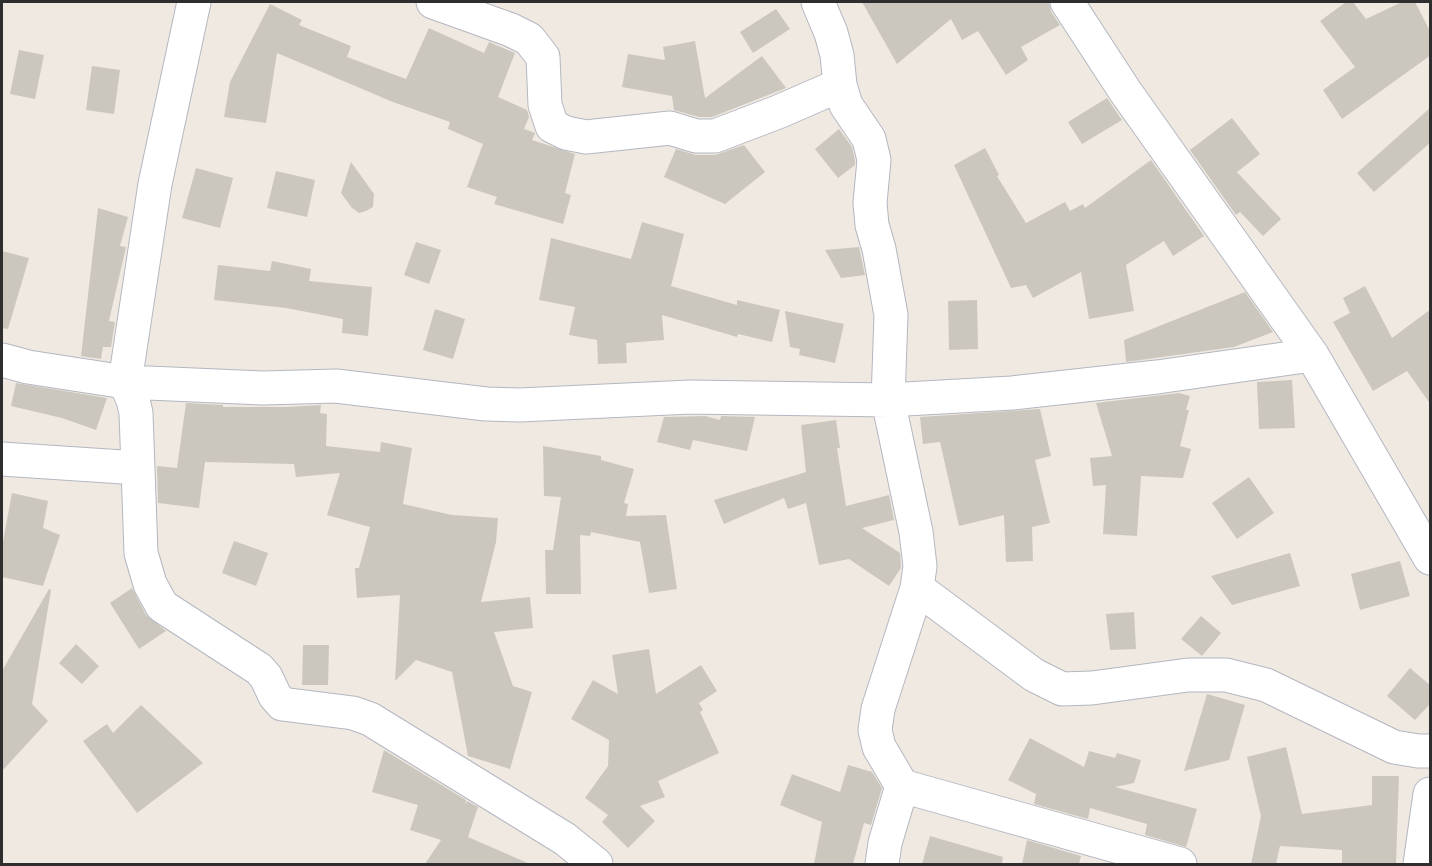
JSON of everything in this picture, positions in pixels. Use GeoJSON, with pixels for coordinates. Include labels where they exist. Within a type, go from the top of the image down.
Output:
{"type":"FeatureCollection","features":[{"type":"Feature","properties":{"kind":"street"},"geometry":{"type":"LineString","coordinates":[[194,2],[155,184],[125,382],[133,399],[136,413],[141,553],[150,584],[162,606],[259,669],[282,704],[353,713],[370,719],[565,839],[596,864]]}},
{"type":"Feature","properties":{"kind":"street"},"geometry":{"type":"LineString","coordinates":[[433,2],[511,30],[529,39],[543,57],[545,105],[552,126],[566,134],[586,137],[670,128],[696,136],[715,136],[840,85]]}},
{"type":"Feature","properties":{"kind":"street"},"geometry":{"type":"LineString","coordinates":[[818,2],[837,54],[840,85],[846,105],[869,139],[874,160],[870,204],[872,225],[879,249],[891,315],[888,400],[916,532],[920,566],[918,588],[878,709],[875,730],[879,747],[902,786],[1180,864]]}},
{"type":"Feature","properties":{"kind":"street"},"geometry":{"type":"LineString","coordinates":[[1066,2],[1125,91],[1312,355],[1431,558]]}},
{"type":"Feature","properties":{"kind":"street"},"geometry":{"type":"LineString","coordinates":[[2,360],[28,367],[125,382],[263,388],[336,386],[486,404],[520,405],[690,397],[888,400],[1024,392],[1157,377],[1312,355]]}},
{"type":"Feature","properties":{"kind":"street"},"geometry":{"type":"LineString","coordinates":[[2,459],[138,468]]}},
{"type":"Feature","properties":{"kind":"street"},"geometry":{"type":"LineString","coordinates":[[918,588],[1034,675],[1062,689],[1092,688],[1188,675],[1226,675],[1266,685],[1394,747],[1431,751]]}},
{"type":"Feature","properties":{"kind":"street"},"geometry":{"type":"LineString","coordinates":[[882,864],[885,843],[902,786]]}},
{"type":"Feature","properties":{"kind":"street"},"geometry":{"type":"LineString","coordinates":[[1420,864],[1431,794]]}},
{"type":"Feature","properties":{"kind":"building"},"geometry":{"type":"Polygon","coordinates":[[[862,2],[1049,2],[1051,12],[1060,25],[1021,47],[1028,60],[1006,75],[978,31],[962,40],[951,19],[897,64],[862,2]]]}},
{"type":"Feature","properties":{"kind":"building"},"geometry":{"type":"Polygon","coordinates":[[[1346,2],[1353,2],[1366,19],[1402,2],[1415,2],[1431,33],[1431,55],[1342,119],[1323,90],[1355,67],[1320,21],[1346,2]]]}},
{"type":"Feature","properties":{"kind":"building"},"geometry":{"type":"Polygon","coordinates":[[[270,4],[302,20],[299,25],[351,46],[347,57],[406,79],[429,28],[484,53],[489,42],[515,53],[498,97],[527,110],[529,117],[524,129],[535,133],[532,140],[575,154],[565,193],[571,195],[563,224],[494,204],[497,197],[467,187],[483,144],[448,129],[450,122],[393,102],[277,53],[266,123],[224,117],[230,82],[270,4]]]}},
{"type":"Feature","properties":{"kind":"building"},"geometry":{"type":"Polygon","coordinates":[[[776,9],[790,29],[753,53],[740,32],[776,9]]]}},
{"type":"Feature","properties":{"kind":"building"},"geometry":{"type":"Polygon","coordinates":[[[695,41],[705,98],[762,56],[786,88],[712,117],[699,117],[674,110],[672,96],[622,87],[628,54],[665,60],[663,47],[695,41]]]}},
{"type":"Feature","properties":{"kind":"building"},"geometry":{"type":"Polygon","coordinates":[[[19,50],[44,55],[35,99],[10,94],[19,50]]]}},
{"type":"Feature","properties":{"kind":"building"},"geometry":{"type":"Polygon","coordinates":[[[92,66],[120,70],[114,114],[86,110],[92,66]]]}},
{"type":"Feature","properties":{"kind":"building"},"geometry":{"type":"Polygon","coordinates":[[[1107,98],[1122,120],[1082,144],[1068,122],[1107,98]]]}},
{"type":"Feature","properties":{"kind":"building"},"geometry":{"type":"Polygon","coordinates":[[[1431,107],[1431,142],[1374,192],[1357,173],[1431,107]]]}},
{"type":"Feature","properties":{"kind":"building"},"geometry":{"type":"Polygon","coordinates":[[[1232,118],[1260,154],[1237,172],[1281,219],[1263,236],[1240,212],[1236,215],[1190,150],[1232,118]]]}},
{"type":"Feature","properties":{"kind":"building"},"geometry":{"type":"Polygon","coordinates":[[[839,129],[852,147],[855,165],[838,178],[815,149],[839,129]]]}},
{"type":"Feature","properties":{"kind":"building"},"geometry":{"type":"Polygon","coordinates":[[[744,145],[765,172],[725,204],[664,177],[676,149],[696,155],[715,155],[744,145]]]}},
{"type":"Feature","properties":{"kind":"building"},"geometry":{"type":"Polygon","coordinates":[[[985,148],[999,175],[997,176],[1026,223],[1065,202],[1070,211],[1083,204],[1085,208],[1151,160],[1204,236],[1173,256],[1164,241],[1126,265],[1134,311],[1089,319],[1081,272],[1033,298],[1026,285],[1011,288],[954,165],[985,148]]]}},
{"type":"Feature","properties":{"kind":"building"},"geometry":{"type":"Polygon","coordinates":[[[351,162],[374,194],[373,207],[359,213],[352,208],[341,193],[351,162]]]}},
{"type":"Feature","properties":{"kind":"building"},"geometry":{"type":"Polygon","coordinates":[[[196,168],[233,178],[220,228],[182,218],[196,168]]]}},
{"type":"Feature","properties":{"kind":"building"},"geometry":{"type":"Polygon","coordinates":[[[276,171],[315,180],[307,217],[267,208],[276,171]]]}},
{"type":"Feature","properties":{"kind":"building"},"geometry":{"type":"Polygon","coordinates":[[[98,208],[128,217],[120,246],[126,247],[109,321],[115,322],[111,347],[103,347],[101,359],[81,356],[98,208]]]}},
{"type":"Feature","properties":{"kind":"building"},"geometry":{"type":"Polygon","coordinates":[[[642,222],[684,234],[671,286],[737,305],[737,300],[780,310],[772,342],[738,334],[737,337],[662,315],[664,340],[626,343],[627,363],[598,364],[597,340],[569,335],[575,307],[539,300],[551,238],[631,259],[642,222]]]}},
{"type":"Feature","properties":{"kind":"building"},"geometry":{"type":"Polygon","coordinates":[[[416,242],[441,250],[429,284],[404,275],[416,242]]]}},
{"type":"Feature","properties":{"kind":"building"},"geometry":{"type":"Polygon","coordinates":[[[859,247],[865,275],[841,278],[825,250],[859,247]]]}},
{"type":"Feature","properties":{"kind":"building"},"geometry":{"type":"Polygon","coordinates":[[[2,251],[29,258],[8,329],[2,328],[2,251]]]}},
{"type":"Feature","properties":{"kind":"building"},"geometry":{"type":"Polygon","coordinates":[[[272,261],[311,269],[309,281],[372,287],[368,336],[342,333],[343,319],[286,308],[214,300],[218,265],[270,271],[272,261]]]}},
{"type":"Feature","properties":{"kind":"building"},"geometry":{"type":"Polygon","coordinates":[[[1365,286],[1392,338],[1431,309],[1431,405],[1407,371],[1373,391],[1333,322],[1350,313],[1343,298],[1365,286]]]}},
{"type":"Feature","properties":{"kind":"building"},"geometry":{"type":"Polygon","coordinates":[[[1245,292],[1273,332],[1234,347],[1126,362],[1124,340],[1245,292]]]}},
{"type":"Feature","properties":{"kind":"building"},"geometry":{"type":"Polygon","coordinates":[[[977,300],[978,349],[949,350],[948,301],[977,300]]]}},
{"type":"Feature","properties":{"kind":"building"},"geometry":{"type":"Polygon","coordinates":[[[435,309],[465,319],[453,359],[423,350],[435,309]]]}},
{"type":"Feature","properties":{"kind":"building"},"geometry":{"type":"Polygon","coordinates":[[[785,311],[844,324],[835,363],[799,355],[800,349],[790,347],[785,311]]]}},
{"type":"Feature","properties":{"kind":"building"},"geometry":{"type":"Polygon","coordinates":[[[1292,380],[1295,428],[1259,429],[1257,382],[1292,380]]]}},
{"type":"Feature","properties":{"kind":"building"},"geometry":{"type":"Polygon","coordinates":[[[16,383],[107,398],[96,430],[62,418],[11,406],[16,383]]]}},
{"type":"Feature","properties":{"kind":"building"},"geometry":{"type":"Polygon","coordinates":[[[1179,393],[1190,396],[1180,446],[1191,449],[1183,478],[1141,476],[1137,536],[1103,534],[1106,485],[1093,486],[1090,458],[1112,456],[1096,403],[1179,393]]]}},
{"type":"Feature","properties":{"kind":"building"},"geometry":{"type":"Polygon","coordinates":[[[186,403],[223,405],[223,407],[321,405],[320,413],[327,414],[326,446],[380,452],[381,442],[412,448],[403,504],[452,515],[498,518],[496,542],[481,602],[530,597],[533,628],[494,632],[513,686],[532,692],[510,769],[468,756],[452,672],[416,660],[395,681],[400,595],[357,598],[355,568],[359,568],[370,527],[327,515],[340,473],[296,477],[294,464],[205,462],[199,508],[158,503],[157,466],[177,468],[186,403]]]}},
{"type":"Feature","properties":{"kind":"building"},"geometry":{"type":"Polygon","coordinates":[[[1040,409],[1051,456],[1035,460],[1050,523],[1032,527],[1033,561],[1006,562],[1004,515],[959,526],[940,442],[923,444],[920,417],[1040,409]]]}},
{"type":"Feature","properties":{"kind":"building"},"geometry":{"type":"Polygon","coordinates":[[[705,416],[720,420],[721,416],[755,417],[747,451],[693,440],[690,450],[657,442],[664,417],[705,416]]]}},
{"type":"Feature","properties":{"kind":"building"},"geometry":{"type":"Polygon","coordinates":[[[836,420],[840,448],[837,448],[846,506],[889,495],[894,520],[862,528],[900,553],[901,568],[889,586],[849,559],[819,565],[806,503],[788,509],[784,498],[724,524],[714,500],[806,472],[801,425],[836,420]]]}},
{"type":"Feature","properties":{"kind":"building"},"geometry":{"type":"Polygon","coordinates":[[[543,446],[601,456],[601,460],[634,469],[624,503],[628,504],[626,516],[666,515],[677,589],[649,593],[640,542],[591,532],[590,536],[580,535],[581,594],[546,594],[545,550],[553,550],[561,497],[544,496],[543,446]]]}},
{"type":"Feature","properties":{"kind":"building"},"geometry":{"type":"Polygon","coordinates":[[[1249,477],[1274,513],[1237,539],[1212,503],[1249,477]]]}},
{"type":"Feature","properties":{"kind":"building"},"geometry":{"type":"Polygon","coordinates":[[[12,493],[48,501],[43,528],[60,535],[43,586],[2,577],[2,547],[12,493]]]}},
{"type":"Feature","properties":{"kind":"building"},"geometry":{"type":"Polygon","coordinates":[[[234,541],[268,553],[256,586],[222,573],[234,541]]]}},
{"type":"Feature","properties":{"kind":"building"},"geometry":{"type":"Polygon","coordinates":[[[1290,553],[1300,586],[1232,605],[1211,576],[1290,553]]]}},
{"type":"Feature","properties":{"kind":"building"},"geometry":{"type":"Polygon","coordinates":[[[1400,561],[1410,596],[1360,610],[1351,574],[1400,561]]]}},
{"type":"Feature","properties":{"kind":"building"},"geometry":{"type":"Polygon","coordinates":[[[132,588],[146,615],[166,631],[139,649],[110,603],[132,588]]]}},
{"type":"Feature","properties":{"kind":"building"},"geometry":{"type":"Polygon","coordinates":[[[49,589],[51,590],[32,704],[48,721],[2,771],[2,671],[49,589]]]}},
{"type":"Feature","properties":{"kind":"building"},"geometry":{"type":"Polygon","coordinates":[[[1134,612],[1136,649],[1110,650],[1106,614],[1134,612]]]}},
{"type":"Feature","properties":{"kind":"building"},"geometry":{"type":"Polygon","coordinates":[[[1201,616],[1221,633],[1202,656],[1181,639],[1201,616]]]}},
{"type":"Feature","properties":{"kind":"building"},"geometry":{"type":"Polygon","coordinates":[[[76,644],[99,666],[82,684],[59,663],[76,644]]]}},
{"type":"Feature","properties":{"kind":"building"},"geometry":{"type":"Polygon","coordinates":[[[303,645],[329,645],[328,685],[302,685],[303,645]]]}},
{"type":"Feature","properties":{"kind":"building"},"geometry":{"type":"Polygon","coordinates":[[[649,649],[656,694],[701,665],[717,691],[699,703],[703,710],[700,712],[719,753],[658,781],[665,797],[640,806],[655,821],[628,848],[602,822],[608,815],[585,798],[608,766],[609,740],[571,719],[593,680],[618,694],[612,655],[649,649]]]}},
{"type":"Feature","properties":{"kind":"building"},"geometry":{"type":"Polygon","coordinates":[[[1410,668],[1431,686],[1431,703],[1415,720],[1387,696],[1410,668]]]}},
{"type":"Feature","properties":{"kind":"building"},"geometry":{"type":"Polygon","coordinates":[[[1207,694],[1245,705],[1229,760],[1184,771],[1207,694]]]}},
{"type":"Feature","properties":{"kind":"building"},"geometry":{"type":"Polygon","coordinates":[[[141,705],[203,763],[137,813],[83,741],[107,724],[113,733],[141,705]]]}},
{"type":"Feature","properties":{"kind":"building"},"geometry":{"type":"Polygon","coordinates":[[[1030,738],[1084,767],[1089,751],[1115,758],[1117,753],[1141,760],[1134,783],[1115,787],[1197,809],[1186,847],[1145,835],[1147,824],[1090,808],[1088,819],[1034,804],[1036,794],[1008,780],[1030,738]]]}},
{"type":"Feature","properties":{"kind":"building"},"geometry":{"type":"Polygon","coordinates":[[[1286,747],[1302,814],[1372,805],[1372,776],[1399,776],[1396,864],[1342,864],[1342,850],[1280,846],[1276,864],[1251,864],[1261,816],[1247,757],[1286,747]]]}},
{"type":"Feature","properties":{"kind":"building"},"geometry":{"type":"Polygon","coordinates":[[[384,750],[466,800],[465,805],[467,801],[478,807],[468,837],[530,864],[425,864],[441,840],[410,830],[418,805],[372,792],[384,750]]]}},
{"type":"Feature","properties":{"kind":"building"},"geometry":{"type":"Polygon","coordinates":[[[848,765],[872,772],[882,788],[871,825],[864,823],[853,864],[814,864],[822,822],[780,805],[792,774],[840,792],[848,765]]]}},
{"type":"Feature","properties":{"kind":"building"},"geometry":{"type":"Polygon","coordinates":[[[930,836],[1003,857],[1002,864],[922,864],[930,836]]]}},
{"type":"Feature","properties":{"kind":"building"},"geometry":{"type":"Polygon","coordinates":[[[1027,840],[1081,856],[1079,864],[1022,864],[1027,840]]]}}]}
